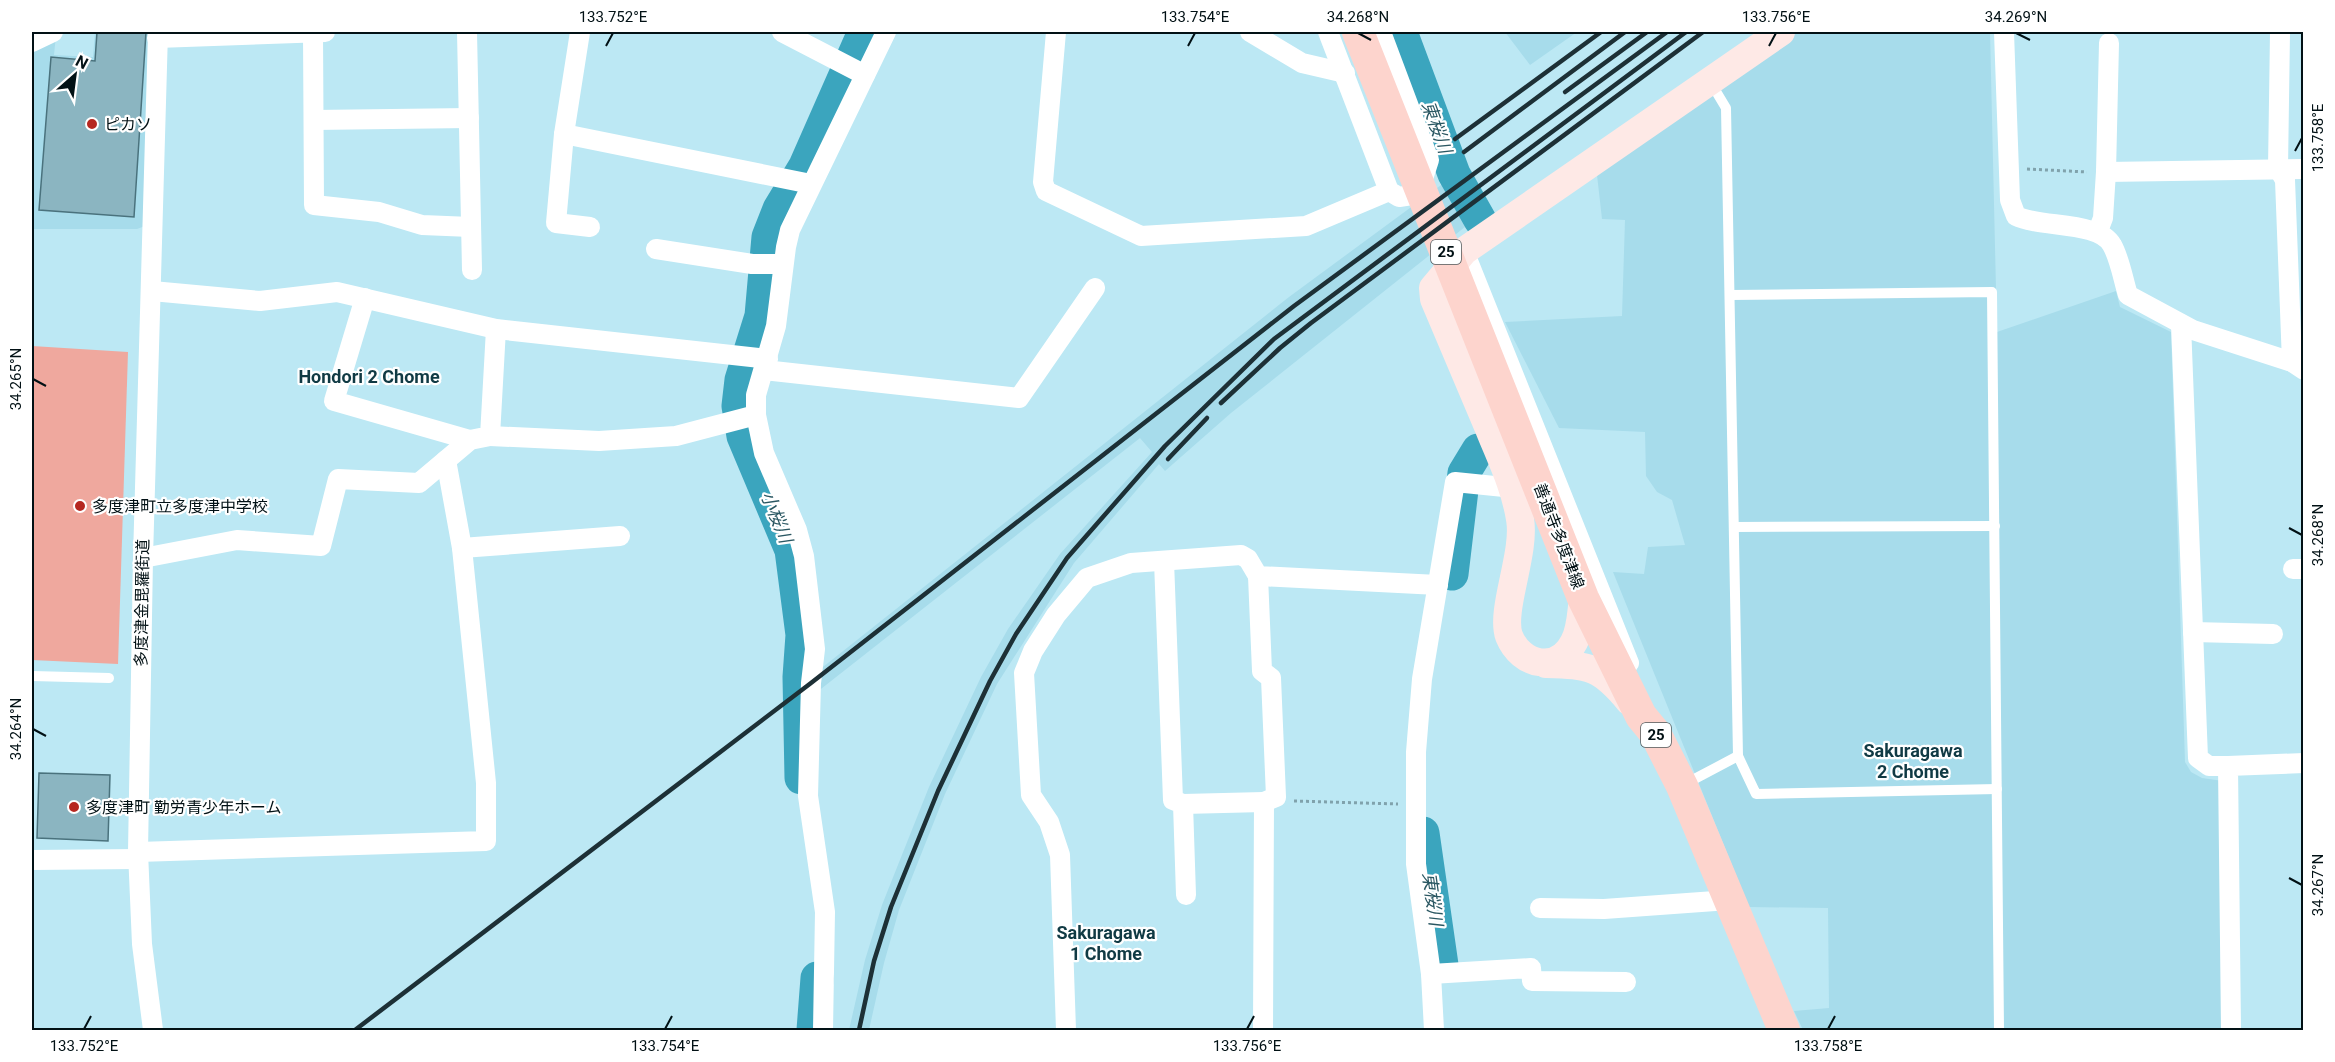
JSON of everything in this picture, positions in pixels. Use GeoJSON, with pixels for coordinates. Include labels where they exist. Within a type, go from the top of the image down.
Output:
{"type":"FeatureCollection","features":[{"type":"Feature","properties":{"kind":"main road","name":"善通寺多度津線"},"geometry":{"type":"LineString","coordinates":[[1358,32],[1357,67],[1523,442],[1583,598],[1682,786],[1784,1030]]}},
{"type":"Feature","properties":{"kind":"street"},"geometry":{"type":"LineString","coordinates":[[32,42],[54,32]]}},
{"type":"Feature","properties":{"kind":"street"},"geometry":{"type":"LineString","coordinates":[[467,32],[472,270]]}},
{"type":"Feature","properties":{"kind":"street"},"geometry":{"type":"LineString","coordinates":[[580,32],[564,134],[556,223],[590,227]]}},
{"type":"Feature","properties":{"kind":"street"},"geometry":{"type":"LineString","coordinates":[[782,32],[854,70]]}},
{"type":"Feature","properties":{"kind":"street"},"geometry":{"type":"LineString","coordinates":[[365,298],[334,401],[470,440],[490,436],[599,441],[676,436],[745,417],[756,395],[757,361],[776,326],[779,264],[790,230],[801,182],[854,70],[886,32]]}},
{"type":"Feature","properties":{"kind":"street"},"geometry":{"type":"LineString","coordinates":[[1056,32],[1043,182],[1046,190],[1120,226],[1141,236],[1306,226],[1389,191]]}},
{"type":"Feature","properties":{"kind":"street"},"geometry":{"type":"LineString","coordinates":[[1250,32],[1302,63],[1357,67]]}},
{"type":"Feature","properties":{"kind":"street"},"geometry":{"type":"LineString","coordinates":[[1328,32],[1357,67],[1389,191],[1400,197],[1412,195],[1422,185],[1429,160],[1381,32]]}},
{"type":"Feature","properties":{"kind":"street"},"geometry":{"type":"LineString","coordinates":[[1648,724],[1612,680],[1598,670],[1583,665],[1530,661],[1516,648],[1508,634],[1508,611],[1518,567],[1521,522],[1514,488],[1434,299],[1433,288],[1464,251],[1781,32]]}},
{"type":"Feature","properties":{"kind":"street"},"geometry":{"type":"LineString","coordinates":[[2004,32],[2010,200],[2016,216],[2030,222],[2098,231],[2112,244],[2128,295],[2181,324],[2223,342],[2298,366],[2285,180],[2278,168],[2280,32]]}},
{"type":"Feature","properties":{"kind":"street"},"geometry":{"type":"LineString","coordinates":[[158,35],[320,33],[314,120],[314,205],[379,212],[422,225],[471,227]]}},
{"type":"Feature","properties":{"kind":"street","name":"多度津金毘羅街道"},"geometry":{"type":"LineString","coordinates":[[153,1030],[142,944],[138,856],[143,558],[158,35]]}},
{"type":"Feature","properties":{"kind":"street"},"geometry":{"type":"LineString","coordinates":[[2098,231],[2103,218],[2106,172],[2109,43]]}},
{"type":"Feature","properties":{"kind":"street"},"geometry":{"type":"LineString","coordinates":[[314,120],[469,118]]}},
{"type":"Feature","properties":{"kind":"street"},"geometry":{"type":"LineString","coordinates":[[564,134],[801,182]]}},
{"type":"Feature","properties":{"kind":"street"},"geometry":{"type":"LineString","coordinates":[[2106,172],[2304,169]]}},
{"type":"Feature","properties":{"kind":"street"},"geometry":{"type":"LineString","coordinates":[[656,249],[752,264],[779,264]]}},
{"type":"Feature","properties":{"kind":"street"},"geometry":{"type":"LineString","coordinates":[[1464,251],[1612,616],[1648,724]]}},
{"type":"Feature","properties":{"kind":"street"},"geometry":{"type":"LineString","coordinates":[[152,291],[260,301],[337,292],[496,329],[757,361],[1019,398],[1095,288]]}},
{"type":"Feature","properties":{"kind":"street"},"geometry":{"type":"LineString","coordinates":[[2181,324],[2198,758],[2209,766],[2304,763]]}},
{"type":"Feature","properties":{"kind":"street"},"geometry":{"type":"LineString","coordinates":[[490,436],[496,329]]}},
{"type":"Feature","properties":{"kind":"street"},"geometry":{"type":"LineString","coordinates":[[745,417],[764,453],[797,530],[802,548],[815,649],[811,683],[808,796],[825,912],[824,1030]]}},
{"type":"Feature","properties":{"kind":"street"},"geometry":{"type":"LineString","coordinates":[[143,558],[237,540],[321,546],[338,479],[419,483],[470,440]]}},
{"type":"Feature","properties":{"kind":"street"},"geometry":{"type":"LineString","coordinates":[[32,860],[486,841],[486,783],[462,548],[446,460]]}},
{"type":"Feature","properties":{"kind":"street"},"geometry":{"type":"LineString","coordinates":[[1434,1030],[1431,974],[1416,864],[1416,752],[1422,679],[1455,483],[1514,488]]}},
{"type":"Feature","properties":{"kind":"street"},"geometry":{"type":"LineString","coordinates":[[462,548],[621,536]]}},
{"type":"Feature","properties":{"kind":"street"},"geometry":{"type":"LineString","coordinates":[[1066,1030],[1060,855],[1049,822],[1031,795],[1024,673],[1033,651],[1056,615],[1087,578],[1131,563],[1241,555],[1248,559],[1258,576],[1262,671],[1271,678],[1263,1030]]}},
{"type":"Feature","properties":{"kind":"street"},"geometry":{"type":"LineString","coordinates":[[1164,561],[1173,800],[1183,804],[1270,800]]}},
{"type":"Feature","properties":{"kind":"street"},"geometry":{"type":"LineString","coordinates":[[1258,576],[1438,585]]}},
{"type":"Feature","properties":{"kind":"street"},"geometry":{"type":"LineString","coordinates":[[1546,664],[1562,657],[1574,643],[1583,598]]}},
{"type":"Feature","properties":{"kind":"street"},"geometry":{"type":"LineString","coordinates":[[2193,632],[2273,634]]}},
{"type":"Feature","properties":{"kind":"street"},"geometry":{"type":"LineString","coordinates":[[2228,766],[2231,1030]]}},
{"type":"Feature","properties":{"kind":"street"},"geometry":{"type":"LineString","coordinates":[[1183,804],[1186,895]]}},
{"type":"Feature","properties":{"kind":"street"},"geometry":{"type":"LineString","coordinates":[[1540,908],[1604,909],[1730,900]]}},
{"type":"Feature","properties":{"kind":"street"},"geometry":{"type":"LineString","coordinates":[[1431,974],[1531,968],[1532,981],[1626,982]]}},
{"type":"Feature","properties":{"kind":"lane"},"geometry":{"type":"LineString","coordinates":[[1710,81],[1726,108],[1738,756],[1756,794],[1997,789]]}},
{"type":"Feature","properties":{"kind":"lane"},"geometry":{"type":"LineString","coordinates":[[1730,295],[1992,292],[1999,1030]]}},
{"type":"Feature","properties":{"kind":"lane"},"geometry":{"type":"LineString","coordinates":[[1734,527],[1995,526]]}},
{"type":"Feature","properties":{"kind":"lane"},"geometry":{"type":"LineString","coordinates":[[32,676],[109,678]]}},
{"type":"Feature","properties":{"kind":"lane"},"geometry":{"type":"LineString","coordinates":[[1682,786],[1738,756]]}},
{"type":"Feature","properties":{"kind":"path"},"geometry":{"type":"LineString","coordinates":[[2008,167],[2106,172]]}},
{"type":"Feature","properties":{"kind":"path"},"geometry":{"type":"LineString","coordinates":[[1270,800],[1416,805]]}},
{"type":"Feature","properties":{"kind":"shaded area"},"geometry":{"type":"Polygon","coordinates":[[[95,32],[151,32],[145,226],[137,229],[32,229],[32,49],[56,35],[54,55],[93,57],[95,32]]]}},
{"type":"Feature","properties":{"kind":"shaded area"},"geometry":{"type":"Polygon","coordinates":[[[1505,32],[1577,32],[1530,65],[1505,32]]]}},
{"type":"Feature","properties":{"kind":"shaded area"},"geometry":{"type":"Polygon","coordinates":[[[1796,32],[1990,32],[1997,332],[2116,291],[2120,307],[2171,332],[2185,762],[2191,772],[2202,778],[2223,781],[2224,1030],[1803,1030],[1794,1011],[1829,1008],[1828,908],[1749,907],[1613,572],[1644,574],[1648,547],[1685,545],[1672,500],[1657,492],[1646,476],[1645,432],[1559,428],[1505,322],[1622,316],[1625,220],[1602,219],[1597,175],[1796,32]]]}},
{"type":"Feature","properties":{"kind":"shaded area"},"geometry":{"type":"Polygon","coordinates":[[[1452,177],[1475,219],[1231,413],[1165,471],[1159,464],[1074,563],[997,684],[945,794],[899,910],[869,1030],[849,1030],[865,960],[882,905],[929,787],[981,677],[1008,629],[1060,554],[1152,452],[1140,438],[798,707],[799,686],[1289,297],[1452,177]]]}},
{"type":"Feature","properties":{"kind":"shaded area","name":"多度津町立多度津中学校"},"geometry":{"type":"Polygon","coordinates":[[[32,346],[128,352],[118,664],[32,660],[32,346]]]}},
{"type":"Feature","properties":{"kind":"building"},"geometry":{"type":"Polygon","coordinates":[[[97,32],[146,32],[134,217],[39,210],[51,57],[95,61],[97,32]]]}},
{"type":"Feature","properties":{"kind":"building","name":"多度津町 勤労青少年ホーム"},"geometry":{"type":"Polygon","coordinates":[[[39,773],[110,775],[108,841],[37,838],[39,773]]]}},
{"type":"Feature","properties":{"kind":"waterway","name":"小桜川"},"geometry":{"type":"LineString","coordinates":[[801,778],[799,677],[802,635],[791,550],[743,436],[738,406],[741,380],[761,316],[768,237],[779,209],[805,166],[864,32]]}},
{"type":"Feature","properties":{"kind":"waterway","name":"東桜川"},"geometry":{"type":"LineString","coordinates":[[1401,32],[1454,174],[1480,220]]}},
{"type":"Feature","properties":{"kind":"waterway","name":"東桜川"},"geometry":{"type":"LineString","coordinates":[[1452,574],[1464,473],[1478,450]]}},
{"type":"Feature","properties":{"kind":"waterway","name":"東桜川"},"geometry":{"type":"LineString","coordinates":[[1423,833],[1442,965]]}},
{"type":"Feature","properties":{"kind":"waterway","name":"小桜川"},"geometry":{"type":"LineString","coordinates":[[813,1030],[817,978]]}},
{"type":"Feature","properties":{"kind":"railway"},"geometry":{"type":"LineString","coordinates":[[1455,139],[1601,32]]}},
{"type":"Feature","properties":{"kind":"railway"},"geometry":{"type":"LineString","coordinates":[[1464,152],[1625,32]]}},
{"type":"Feature","properties":{"kind":"railway"},"geometry":{"type":"LineString","coordinates":[[1565,92],[1647,32]]}},
{"type":"Feature","properties":{"kind":"railway"},"geometry":{"type":"LineString","coordinates":[[355,1030],[811,683],[1294,306],[1667,32]]}},
{"type":"Feature","properties":{"kind":"railway"},"geometry":{"type":"LineString","coordinates":[[859,1030],[874,961],[891,907],[938,791],[990,681],[1016,634],[1067,558],[1165,446],[1274,339],[1686,32]]}},
{"type":"Feature","properties":{"kind":"railway"},"geometry":{"type":"LineString","coordinates":[[1221,403],[1280,348],[1311,323],[1703,32]]}},
{"type":"Feature","properties":{"kind":"railway"},"geometry":{"type":"LineString","coordinates":[[1168,459],[1207,418]]}},
{"type":"Feature","properties":{"kind":"place","name":"ピカソ"},"geometry":{"type":"Point","coordinates":[92,124]}},
{"type":"Feature","properties":{"kind":"place","name":"多度津町立多度津中学校"},"geometry":{"type":"Point","coordinates":[80,506]}},
{"type":"Feature","properties":{"kind":"place","name":"多度津町 勤労青少年ホーム"},"geometry":{"type":"Point","coordinates":[74,807]}},
{"type":"Feature","properties":{"kind":"district","name":"Hondori 2 Chome"},"geometry":{"type":"Point","coordinates":[369,376]}},
{"type":"Feature","properties":{"kind":"district","name":"Sakuragawa 2 Chome"},"geometry":{"type":"Point","coordinates":[1913,760]}},
{"type":"Feature","properties":{"kind":"district","name":"Sakuragawa 1 Chome"},"geometry":{"type":"Point","coordinates":[1106,942]}}]}
